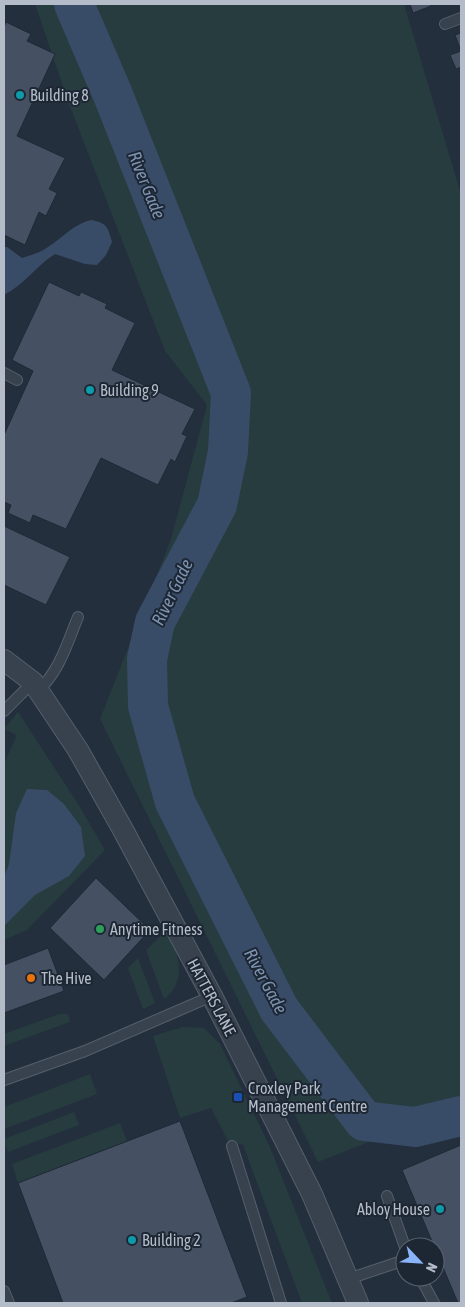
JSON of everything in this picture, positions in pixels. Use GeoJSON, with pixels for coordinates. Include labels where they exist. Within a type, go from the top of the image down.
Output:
{"type":"FeatureCollection","features":[{"type":"Feature","properties":{"kind":"street","name":"HATTERS LANE"},"geometry":{"type":"LineString","coordinates":[[4,660],[36,686],[78,750],[212,996],[312,1194],[358,1303]]}},
{"type":"Feature","properties":{"kind":"lane"},"geometry":{"type":"LineString","coordinates":[[445,24],[461,18]]}},
{"type":"Feature","properties":{"kind":"lane"},"geometry":{"type":"LineString","coordinates":[[4,373],[17,380]]}},
{"type":"Feature","properties":{"kind":"lane"},"geometry":{"type":"LineString","coordinates":[[4,711],[36,686],[46,684],[60,660],[78,617]]}},
{"type":"Feature","properties":{"kind":"lane"},"geometry":{"type":"LineString","coordinates":[[4,1080],[85,1051],[212,996]]}},
{"type":"Feature","properties":{"kind":"lane"},"geometry":{"type":"LineString","coordinates":[[232,1146],[281,1303]]}},
{"type":"Feature","properties":{"kind":"lane"},"geometry":{"type":"LineString","coordinates":[[387,1196],[401,1237]]}},
{"type":"Feature","properties":{"kind":"lane"},"geometry":{"type":"LineString","coordinates":[[348,1279],[395,1263]]}},
{"type":"Feature","properties":{"kind":"lane"},"geometry":{"type":"LineString","coordinates":[[425,1287],[434,1303]]}},
{"type":"Feature","properties":{"kind":"lane"},"geometry":{"type":"LineString","coordinates":[[4,1291],[8,1303]]}},
{"type":"Feature","properties":{"kind":"green space"},"geometry":{"type":"Polygon","coordinates":[[[35,4],[404,4],[461,194],[461,1106],[318,1162],[100,719],[171,539],[207,405],[165,351],[69,104],[35,4]]]}},
{"type":"Feature","properties":{"kind":"green space"},"geometry":{"type":"Polygon","coordinates":[[[18,712],[80,807],[105,850],[27,930],[4,940],[4,764],[16,737],[15,734],[4,729],[18,712]]]}},
{"type":"Feature","properties":{"kind":"green space"},"geometry":{"type":"Polygon","coordinates":[[[166,931],[175,948],[179,975],[172,992],[164,999],[146,950],[166,931]]]}},
{"type":"Feature","properties":{"kind":"green space"},"geometry":{"type":"Polygon","coordinates":[[[138,958],[155,1003],[143,1009],[128,968],[138,958]]]}},
{"type":"Feature","properties":{"kind":"green space"},"geometry":{"type":"Polygon","coordinates":[[[59,1014],[67,1014],[70,1022],[4,1046],[4,1034],[59,1014]]]}},
{"type":"Feature","properties":{"kind":"green space"},"geometry":{"type":"Polygon","coordinates":[[[183,1027],[204,1028],[220,1044],[270,1147],[332,1303],[302,1303],[243,1145],[228,1141],[211,1108],[180,1118],[153,1036],[183,1027]]]}},
{"type":"Feature","properties":{"kind":"green space"},"geometry":{"type":"Polygon","coordinates":[[[90,1074],[97,1094],[4,1129],[4,1107],[90,1074]]]}},
{"type":"Feature","properties":{"kind":"green space"},"geometry":{"type":"Polygon","coordinates":[[[74,1112],[79,1125],[8,1152],[4,1139],[74,1112]]]}},
{"type":"Feature","properties":{"kind":"green space"},"geometry":{"type":"Polygon","coordinates":[[[120,1123],[127,1141],[18,1183],[12,1164],[120,1123]]]}},
{"type":"Feature","properties":{"kind":"water"},"geometry":{"type":"Polygon","coordinates":[[[91,220],[106,226],[112,242],[106,255],[97,265],[85,264],[55,254],[18,286],[4,295],[4,247],[7,247],[22,258],[35,254],[54,243],[73,228],[91,220]]]}},
{"type":"Feature","properties":{"kind":"water"},"geometry":{"type":"Polygon","coordinates":[[[27,789],[47,790],[64,804],[81,827],[85,856],[69,876],[35,895],[4,926],[4,877],[9,864],[16,813],[27,789]]]}},
{"type":"Feature","properties":{"kind":"building"},"geometry":{"type":"Polygon","coordinates":[[[410,4],[430,4],[431,6],[413,13],[410,4]]]}},
{"type":"Feature","properties":{"kind":"building","name":"Building 8"},"geometry":{"type":"Polygon","coordinates":[[[6,22],[31,34],[27,41],[55,54],[17,136],[65,158],[49,189],[57,193],[46,216],[39,212],[25,245],[4,235],[4,27],[6,22]]]}},
{"type":"Feature","properties":{"kind":"building"},"geometry":{"type":"Polygon","coordinates":[[[461,33],[461,51],[455,35],[461,33]]]}},
{"type":"Feature","properties":{"kind":"building"},"geometry":{"type":"Polygon","coordinates":[[[461,51],[461,67],[456,69],[450,55],[461,51]]]}},
{"type":"Feature","properties":{"kind":"building","name":"Building 9"},"geometry":{"type":"Polygon","coordinates":[[[49,282],[79,296],[81,292],[107,304],[105,308],[135,323],[112,370],[195,409],[182,434],[187,436],[175,462],[171,459],[158,485],[101,458],[66,529],[33,515],[30,523],[8,513],[11,505],[4,502],[4,435],[33,371],[12,360],[49,282]]]}},
{"type":"Feature","properties":{"kind":"building"},"geometry":{"type":"Polygon","coordinates":[[[4,526],[70,557],[46,605],[4,585],[4,526]]]}},
{"type":"Feature","properties":{"kind":"building","name":"Anytime Fitness"},"geometry":{"type":"Polygon","coordinates":[[[96,878],[150,930],[104,980],[50,928],[96,878]]]}},
{"type":"Feature","properties":{"kind":"building","name":"The Hive"},"geometry":{"type":"Polygon","coordinates":[[[48,948],[64,991],[4,1013],[4,965],[48,948]]]}},
{"type":"Feature","properties":{"kind":"building","name":"Building 2"},"geometry":{"type":"Polygon","coordinates":[[[180,1121],[247,1297],[231,1303],[63,1303],[18,1183],[180,1121]]]}},
{"type":"Feature","properties":{"kind":"building","name":"Abloy House"},"geometry":{"type":"Polygon","coordinates":[[[461,1145],[461,1303],[458,1303],[445,1272],[445,1237],[430,1237],[402,1170],[461,1145]]]}},
{"type":"Feature","properties":{"kind":"waterway","name":"River Gade"},"geometry":{"type":"LineString","coordinates":[[74,4],[113,95],[231,393],[228,452],[217,505],[155,622],[147,659],[148,706],[175,802],[279,1009],[364,1121],[415,1127],[461,1116]]}},
{"type":"Feature","properties":{"kind":"place","name":"Building 8"},"geometry":{"type":"Point","coordinates":[20,95]}},
{"type":"Feature","properties":{"kind":"place","name":"Building 9"},"geometry":{"type":"Point","coordinates":[90,390]}},
{"type":"Feature","properties":{"kind":"place","name":"Anytime Fitness"},"geometry":{"type":"Point","coordinates":[100,929]}},
{"type":"Feature","properties":{"kind":"place","name":"The Hive"},"geometry":{"type":"Point","coordinates":[31,978]}},
{"type":"Feature","properties":{"kind":"place","name":"Croxley Park Management Centre"},"geometry":{"type":"Point","coordinates":[238,1097]}},
{"type":"Feature","properties":{"kind":"place","name":"Abloy House"},"geometry":{"type":"Point","coordinates":[440,1209]}},
{"type":"Feature","properties":{"kind":"place","name":"Building 2"},"geometry":{"type":"Point","coordinates":[132,1240]}}]}
